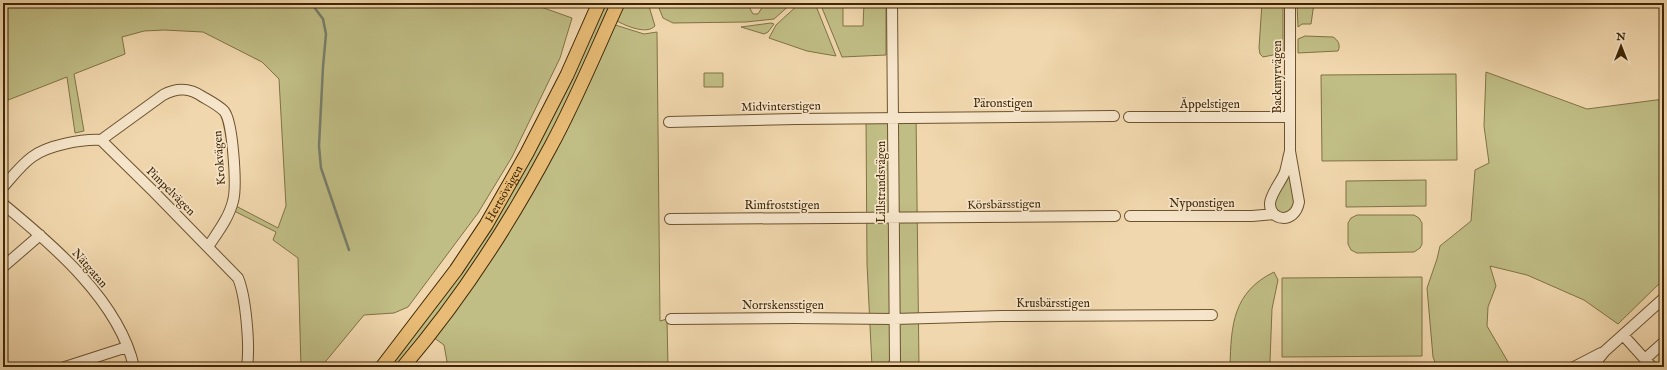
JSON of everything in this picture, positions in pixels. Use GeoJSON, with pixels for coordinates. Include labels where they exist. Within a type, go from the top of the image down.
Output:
{"type":"FeatureCollection","features":[{"type":"Feature","properties":{"kind":"main road","name":"Hertsövägen"},"geometry":{"type":"LineString","coordinates":[[382,367],[452,276],[486,225],[567,75],[598,3]]}},
{"type":"Feature","properties":{"kind":"main road","name":"Hertsövägen"},"geometry":{"type":"LineString","coordinates":[[403,367],[443,318],[475,274],[515,211],[552,145],[618,3]]}},
{"type":"Feature","properties":{"kind":"street","name":"Lillstrandsvägen"},"geometry":{"type":"LineString","coordinates":[[892,3],[895,365]]}},
{"type":"Feature","properties":{"kind":"street","name":"Backmyrvägen"},"geometry":{"type":"LineString","coordinates":[[1290,3],[1290,151],[1299,202],[1297,210],[1294,214],[1288,218],[1278,217],[1271,210],[1270,202],[1285,172],[1290,151]]}},
{"type":"Feature","properties":{"kind":"street","name":"Krokvägen"},"geometry":{"type":"LineString","coordinates":[[101,140],[163,95],[174,90],[191,90],[224,111],[230,124],[235,192],[228,214],[208,247]]}},
{"type":"Feature","properties":{"kind":"street","name":"Päronstigen"},"geometry":{"type":"LineString","coordinates":[[893,118],[1114,116]]}},
{"type":"Feature","properties":{"kind":"street","name":"Äppelstigen"},"geometry":{"type":"LineString","coordinates":[[1129,117],[1290,117]]}},
{"type":"Feature","properties":{"kind":"street","name":"Midvinterstigen"},"geometry":{"type":"LineString","coordinates":[[669,122],[893,118]]}},
{"type":"Feature","properties":{"kind":"street"},"geometry":{"type":"LineString","coordinates":[[3,187],[25,163],[39,152],[53,147],[91,140],[101,140]]}},
{"type":"Feature","properties":{"kind":"street","name":"Pimpelvägen"},"geometry":{"type":"LineString","coordinates":[[101,140],[234,274],[242,288],[248,353],[247,367]]}},
{"type":"Feature","properties":{"kind":"street","name":"Nätgatan"},"geometry":{"type":"LineString","coordinates":[[3,204],[40,235],[72,266],[94,293],[117,326],[134,367]]}},
{"type":"Feature","properties":{"kind":"street","name":"Nyponstigen"},"geometry":{"type":"LineString","coordinates":[[1130,216],[1252,216],[1274,214]]}},
{"type":"Feature","properties":{"kind":"street","name":"Körsbärsstigen"},"geometry":{"type":"LineString","coordinates":[[894,218],[1115,216]]}},
{"type":"Feature","properties":{"kind":"street","name":"Rimfroststigen"},"geometry":{"type":"LineString","coordinates":[[670,219],[894,218]]}},
{"type":"Feature","properties":{"kind":"street"},"geometry":{"type":"LineString","coordinates":[[3,267],[32,244],[40,235]]}},
{"type":"Feature","properties":{"kind":"street"},"geometry":{"type":"LineString","coordinates":[[1595,367],[1597,361],[1605,351],[1664,298]]}},
{"type":"Feature","properties":{"kind":"street","name":"Krusbärsstigen"},"geometry":{"type":"LineString","coordinates":[[894,319],[1002,316],[1212,315]]}},
{"type":"Feature","properties":{"kind":"street","name":"Norrskensstigen"},"geometry":{"type":"LineString","coordinates":[[671,319],[894,319]]}},
{"type":"Feature","properties":{"kind":"street"},"geometry":{"type":"LineString","coordinates":[[1623,335],[1648,363],[1664,342]]}},
{"type":"Feature","properties":{"kind":"street"},"geometry":{"type":"LineString","coordinates":[[64,367],[127,347]]}},
{"type":"Feature","properties":{"kind":"street"},"geometry":{"type":"LineString","coordinates":[[1574,367],[1605,351]]}},
{"type":"Feature","properties":{"kind":"shaded area"},"geometry":{"type":"Polygon","coordinates":[[[3,3],[542,3],[541,7],[572,18],[560,58],[512,157],[478,213],[408,307],[394,313],[364,315],[321,367],[301,367],[298,258],[273,240],[276,232],[230,209],[232,204],[278,228],[286,206],[279,79],[262,62],[203,32],[164,30],[144,31],[122,37],[125,54],[74,74],[84,131],[75,133],[67,77],[3,102],[3,3]]]}},
{"type":"Feature","properties":{"kind":"shaded area"},"geometry":{"type":"Polygon","coordinates":[[[605,3],[611,3],[573,89],[531,173],[501,224],[451,297],[415,344],[396,367],[388,367],[500,213],[546,130],[572,77],[605,3]]]}},
{"type":"Feature","properties":{"kind":"shaded area"},"geometry":{"type":"Polygon","coordinates":[[[626,3],[648,3],[655,26],[651,29],[642,30],[617,21],[616,20],[623,5],[626,3]]]}},
{"type":"Feature","properties":{"kind":"shaded area"},"geometry":{"type":"Polygon","coordinates":[[[657,3],[747,3],[753,14],[758,14],[765,3],[792,3],[774,19],[746,22],[673,23],[663,18],[657,3]]]}},
{"type":"Feature","properties":{"kind":"shaded area"},"geometry":{"type":"Polygon","coordinates":[[[800,3],[814,3],[836,56],[807,51],[769,38],[776,25],[800,3]]]}},
{"type":"Feature","properties":{"kind":"shaded area"},"geometry":{"type":"Polygon","coordinates":[[[820,3],[843,3],[843,26],[863,26],[864,3],[886,3],[886,55],[842,57],[820,3]]]}},
{"type":"Feature","properties":{"kind":"shaded area"},"geometry":{"type":"Polygon","coordinates":[[[1262,3],[1283,3],[1283,53],[1263,57],[1260,54],[1259,48],[1262,3]]]}},
{"type":"Feature","properties":{"kind":"shaded area"},"geometry":{"type":"Polygon","coordinates":[[[1297,3],[1314,3],[1311,24],[1302,24],[1298,27],[1297,3]]]}},
{"type":"Feature","properties":{"kind":"shaded area"},"geometry":{"type":"Polygon","coordinates":[[[609,23],[644,34],[657,32],[660,321],[667,319],[668,367],[448,367],[444,345],[430,335],[519,203],[609,23]]]}},
{"type":"Feature","properties":{"kind":"shaded area"},"geometry":{"type":"Polygon","coordinates":[[[771,23],[774,24],[768,32],[764,34],[741,27],[771,23]]]}},
{"type":"Feature","properties":{"kind":"shaded area"},"geometry":{"type":"Polygon","coordinates":[[[1305,36],[1333,37],[1338,43],[1338,51],[1298,53],[1298,39],[1305,36]]]}},
{"type":"Feature","properties":{"kind":"shaded area"},"geometry":{"type":"Polygon","coordinates":[[[1486,72],[1587,109],[1664,99],[1664,279],[1618,324],[1584,300],[1527,275],[1490,266],[1496,286],[1488,307],[1487,326],[1511,367],[1437,367],[1433,357],[1427,288],[1440,246],[1471,221],[1475,170],[1489,163],[1484,126],[1486,72]]]}},
{"type":"Feature","properties":{"kind":"shaded area"},"geometry":{"type":"Polygon","coordinates":[[[704,73],[723,73],[723,87],[704,87],[704,73]]]}},
{"type":"Feature","properties":{"kind":"shaded area"},"geometry":{"type":"Polygon","coordinates":[[[1456,74],[1457,160],[1322,161],[1321,75],[1456,74]]]}},
{"type":"Feature","properties":{"kind":"shaded area"},"geometry":{"type":"Polygon","coordinates":[[[916,113],[919,367],[872,367],[867,264],[866,117],[916,113]]]}},
{"type":"Feature","properties":{"kind":"shaded area"},"geometry":{"type":"Polygon","coordinates":[[[1290,152],[1299,202],[1290,217],[1272,213],[1277,187],[1290,152]]]}},
{"type":"Feature","properties":{"kind":"shaded area"},"geometry":{"type":"Polygon","coordinates":[[[1426,180],[1426,206],[1346,207],[1346,181],[1426,180]]]}},
{"type":"Feature","properties":{"kind":"shaded area"},"geometry":{"type":"Polygon","coordinates":[[[1357,215],[1414,215],[1419,218],[1422,223],[1422,244],[1420,248],[1414,252],[1357,253],[1351,250],[1348,244],[1348,223],[1351,218],[1357,215]]]}},
{"type":"Feature","properties":{"kind":"shaded area"},"geometry":{"type":"Polygon","coordinates":[[[1274,272],[1278,280],[1272,309],[1271,367],[1230,367],[1234,324],[1237,311],[1242,300],[1250,289],[1260,280],[1274,272]]]}},
{"type":"Feature","properties":{"kind":"shaded area"},"geometry":{"type":"Polygon","coordinates":[[[1422,277],[1422,356],[1282,357],[1282,278],[1422,277]]]}},
{"type":"Feature","properties":{"kind":"waterway"},"geometry":{"type":"LineString","coordinates":[[311,3],[323,19],[326,34],[319,146],[321,168],[349,250]]}}]}
